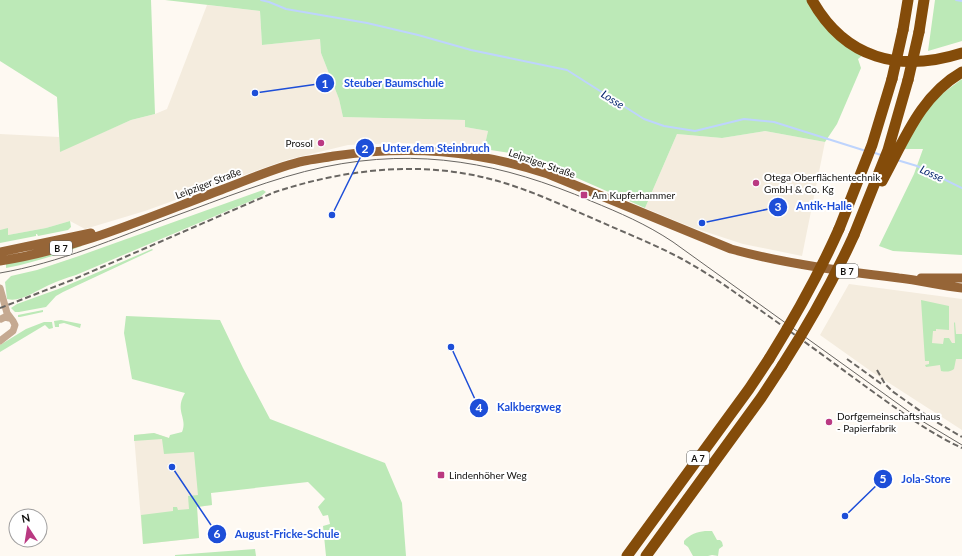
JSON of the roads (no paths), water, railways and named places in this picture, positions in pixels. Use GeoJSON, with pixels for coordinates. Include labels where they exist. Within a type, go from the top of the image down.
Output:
{"type":"FeatureCollection","features":[{"type":"Feature","properties":{"kind":"highway"},"geometry":{"type":"LineString","coordinates":[[812,0],[822,16],[838,34],[858,48],[875,56],[894,61],[913,63],[932,61],[962,53]]}},
{"type":"Feature","properties":{"kind":"highway"},"geometry":{"type":"LineString","coordinates":[[817,0],[831,21],[844,34],[877,52],[895,57],[913,58],[942,55],[962,49]]}},
{"type":"Feature","properties":{"kind":"highway","name":"A 7"},"geometry":{"type":"LineString","coordinates":[[627,556],[749,389],[794,320],[808,293],[839,229],[863,170],[879,124],[892,79],[908,0]]}},
{"type":"Feature","properties":{"kind":"highway","name":"A 7"},"geometry":{"type":"LineString","coordinates":[[646,556],[761,398],[782,366],[806,328],[854,235],[870,197],[880,181],[908,80],[919,32],[924,0]]}},
{"type":"Feature","properties":{"kind":"highway"},"geometry":{"type":"LineString","coordinates":[[880,181],[921,109],[949,81],[962,72]]}},
{"type":"Feature","properties":{"kind":"main road","name":"Leipziger Straße"},"geometry":{"type":"LineString","coordinates":[[80,238],[120,228],[264,174],[303,161],[383,150],[447,152],[497,160],[548,174],[731,248],[760,256],[857,273],[901,278],[942,286],[962,288]]}},
{"type":"Feature","properties":{"kind":"main road","name":"B 7"},"geometry":{"type":"LineString","coordinates":[[0,252],[80,238]]}},
{"type":"Feature","properties":{"kind":"main road","name":"B 7"},"geometry":{"type":"LineString","coordinates":[[0,261],[59,248],[80,238]]}},
{"type":"Feature","properties":{"kind":"main road","name":"Leipziger Straße"},"geometry":{"type":"LineString","coordinates":[[901,278],[962,278]]}},
{"type":"Feature","properties":{"kind":"street"},"geometry":{"type":"LineString","coordinates":[[0,288],[3,303],[9,318],[15,325],[13,330],[4,332],[0,340]]}},
{"type":"Feature","properties":{"kind":"street"},"geometry":{"type":"LineString","coordinates":[[0,317],[9,318]]}},
{"type":"Feature","properties":{"kind":"waterway","name":"Losse"},"geometry":{"type":"LineString","coordinates":[[261,0],[286,9],[367,23],[418,35],[471,50],[567,70],[644,119],[664,126],[695,131],[744,119],[774,122],[866,151]]}},
{"type":"Feature","properties":{"kind":"waterway"},"geometry":{"type":"LineString","coordinates":[[956,0],[962,1]]}},
{"type":"Feature","properties":{"kind":"waterway","name":"Losse"},"geometry":{"type":"LineString","coordinates":[[872,152],[881,155]]}},
{"type":"Feature","properties":{"kind":"waterway","name":"Losse"},"geometry":{"type":"LineString","coordinates":[[897,160],[917,166],[962,188]]}},
{"type":"Feature","properties":{"kind":"tram line"},"geometry":{"type":"LineString","coordinates":[[0,273],[22,269],[66,256],[247,189],[324,167],[359,161],[394,159],[427,159],[460,162],[493,168],[558,188],[633,219],[653,230],[673,242],[922,421],[962,445]]}},
{"type":"Feature","properties":{"kind":"railway"},"geometry":{"type":"LineString","coordinates":[[0,308],[72,280],[275,192],[302,184],[356,173],[384,170],[439,170],[467,174],[508,184],[535,194],[642,240],[682,259],[733,291],[912,419],[936,435],[962,448]]}},
{"type":"Feature","properties":{"kind":"railway"},"geometry":{"type":"LineString","coordinates":[[847,359],[883,385]]}},
{"type":"Feature","properties":{"kind":"railway"},"geometry":{"type":"LineString","coordinates":[[877,370],[885,384],[892,391],[933,420],[962,437]]}},
{"type":"Feature","properties":{"kind":"place","name":"Steuber Baumschule"},"geometry":{"type":"Point","coordinates":[255,93]}},
{"type":"Feature","properties":{"kind":"place","name":"Prosol"},"geometry":{"type":"Point","coordinates":[321,143]}},
{"type":"Feature","properties":{"kind":"place","name":"Otega Oberflächentechnik GmbH & Co. Kg"},"geometry":{"type":"Point","coordinates":[756,183]}},
{"type":"Feature","properties":{"kind":"place","name":"Am Kupferhammer"},"geometry":{"type":"Point","coordinates":[584,195]}},
{"type":"Feature","properties":{"kind":"place","name":"Unter dem Steinbruch"},"geometry":{"type":"Point","coordinates":[332,215]}},
{"type":"Feature","properties":{"kind":"place","name":"Antik-Halle"},"geometry":{"type":"Point","coordinates":[702,223]}},
{"type":"Feature","properties":{"kind":"place","name":"Kalkbergweg"},"geometry":{"type":"Point","coordinates":[451,347]}},
{"type":"Feature","properties":{"kind":"place","name":"Dorfgemeinschaftshaus - Papierfabrik"},"geometry":{"type":"Point","coordinates":[829,422]}},
{"type":"Feature","properties":{"kind":"place","name":"August-Fricke-Schule"},"geometry":{"type":"Point","coordinates":[172,467]}},
{"type":"Feature","properties":{"kind":"place","name":"Lindenhöher Weg"},"geometry":{"type":"Point","coordinates":[441,475]}},
{"type":"Feature","properties":{"kind":"place","name":"Jola-Store"},"geometry":{"type":"Point","coordinates":[845,516]}}]}
